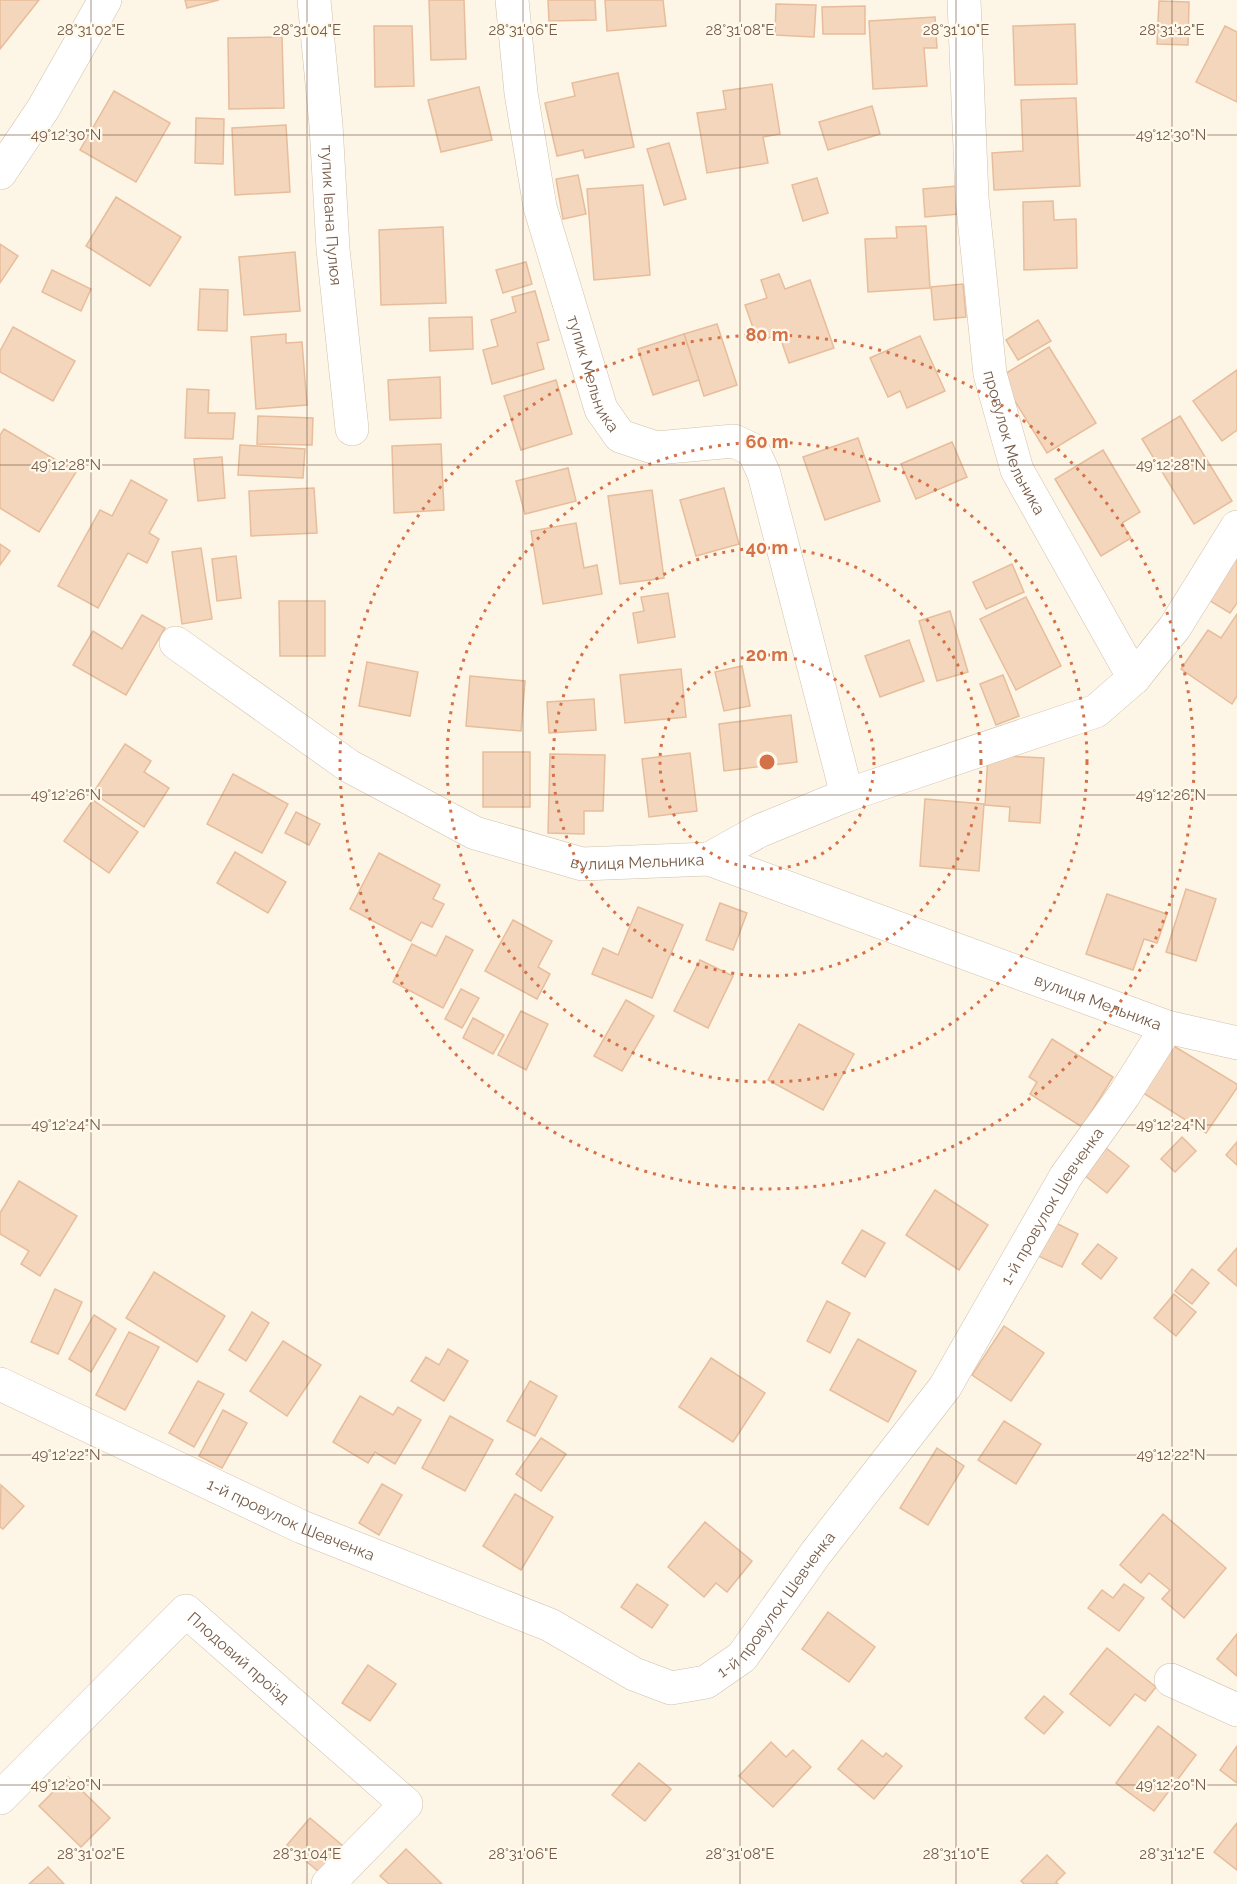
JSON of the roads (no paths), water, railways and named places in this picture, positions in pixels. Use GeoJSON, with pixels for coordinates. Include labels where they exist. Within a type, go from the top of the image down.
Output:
{"type":"FeatureCollection","features":[{"type":"Feature","properties":{"kind":"street"},"geometry":{"type":"LineString","coordinates":[[0,173],[43,109],[105,0]]}},
{"type":"Feature","properties":{"kind":"street","name":"тупик Івана Пулюя"},"geometry":{"type":"LineString","coordinates":[[314,0],[326,125],[333,249],[352,429]]}},
{"type":"Feature","properties":{"kind":"street","name":"тупик Мельника"},"geometry":{"type":"LineString","coordinates":[[512,0],[521,93],[540,207],[602,409],[620,436],[656,448],[734,441],[753,450],[764,474],[847,795]]}},
{"type":"Feature","properties":{"kind":"street","name":"провулок Мельника"},"geometry":{"type":"LineString","coordinates":[[964,0],[972,198],[990,374],[1017,470],[1134,678]]}},
{"type":"Feature","properties":{"kind":"street"},"geometry":{"type":"LineString","coordinates":[[709,859],[759,831],[847,795],[1096,711],[1134,678],[1175,627],[1237,526]]}},
{"type":"Feature","properties":{"kind":"street","name":"вулиця Мельника"},"geometry":{"type":"LineString","coordinates":[[176,643],[349,766],[475,833],[582,864],[709,859],[1167,1027],[1237,1042]]}},
{"type":"Feature","properties":{"kind":"street","name":"1-й провулок Шевченка"},"geometry":{"type":"LineString","coordinates":[[0,1384],[302,1527],[550,1625],[634,1674],[671,1688],[706,1682],[742,1657],[816,1553],[945,1387],[1066,1176],[1124,1095],[1167,1027]]}},
{"type":"Feature","properties":{"kind":"street","name":"Плодовий проїзд"},"geometry":{"type":"LineString","coordinates":[[0,1798],[186,1611],[406,1804],[327,1884]]}},
{"type":"Feature","properties":{"kind":"street"},"geometry":{"type":"LineString","coordinates":[[1171,1680],[1237,1710]]}}]}
